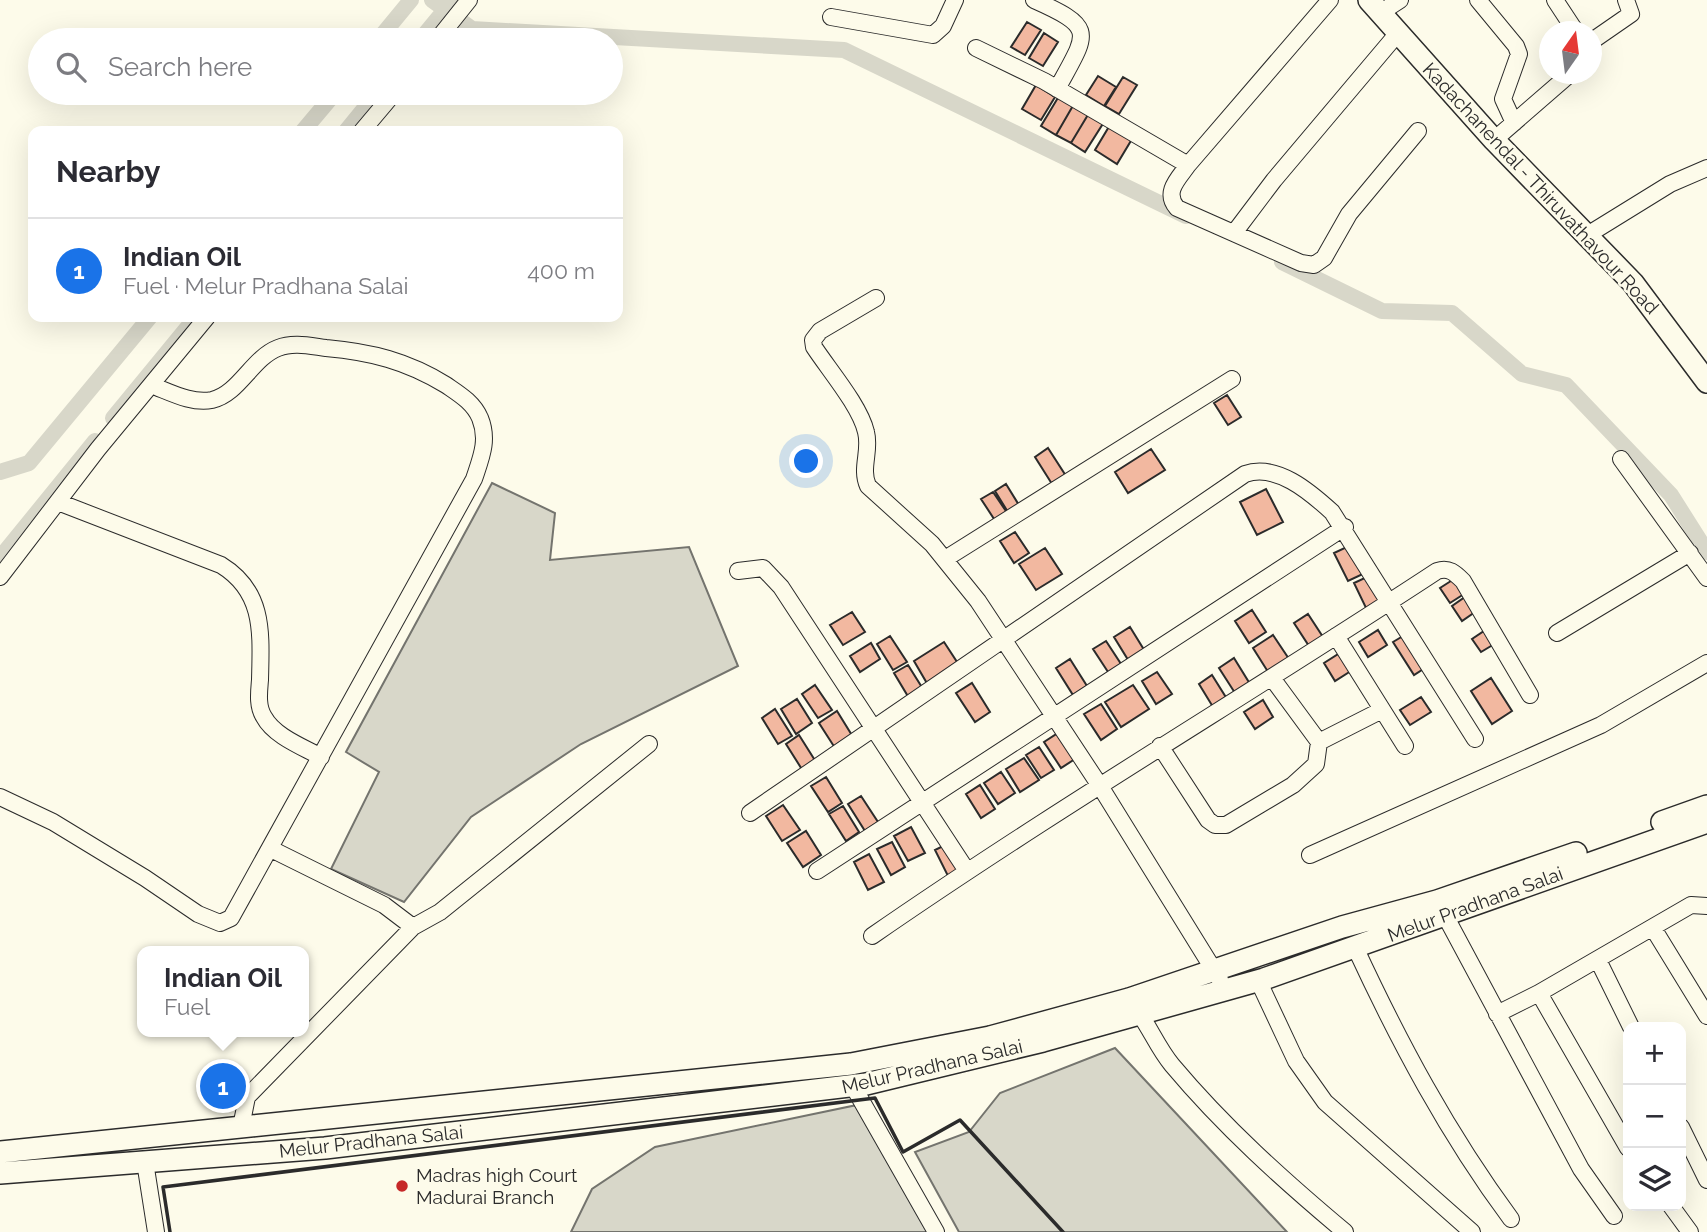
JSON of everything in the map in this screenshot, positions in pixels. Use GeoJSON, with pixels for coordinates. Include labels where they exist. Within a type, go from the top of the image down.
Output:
{"type":"FeatureCollection","features":[{"type":"Feature","properties":{"kind":"main road","name":"Kadachanendal - Thiruvathavour Road"},"geometry":{"type":"LineString","coordinates":[[1374,6],[1494,141],[1588,234],[1667,326],[1707,382]]}},
{"type":"Feature","properties":{"kind":"main road","name":"Melur Pradhana Salai"},"geometry":{"type":"LineString","coordinates":[[1220,980],[1258,980],[1355,947],[1440,908],[1707,806]]}},
{"type":"Feature","properties":{"kind":"main road","name":"Melur Pradhana Salai"},"geometry":{"type":"LineString","coordinates":[[0,1152],[851,1064],[1134,1005],[1220,980],[1342,927],[1440,908],[1707,822]]}},
{"type":"Feature","properties":{"kind":"main road","name":"Melur Pradhana Salai"},"geometry":{"type":"LineString","coordinates":[[0,1173],[325,1148],[853,1086],[1043,1041],[1134,1005]]}},
{"type":"Feature","properties":{"kind":"street"},"geometry":{"type":"LineString","coordinates":[[831,16],[933,35],[943,26],[955,0]]}},
{"type":"Feature","properties":{"kind":"street"},"geometry":{"type":"LineString","coordinates":[[1034,0],[1076,21],[1080,30],[1078,51],[1057,89]]}},
{"type":"Feature","properties":{"kind":"street"},"geometry":{"type":"LineString","coordinates":[[1331,0],[1188,165],[1171,190],[1173,203],[1301,263],[1314,265],[1324,258],[1349,214],[1376,178],[1418,131]]}},
{"type":"Feature","properties":{"kind":"street"},"geometry":{"type":"LineString","coordinates":[[1374,6],[1400,0]]}},
{"type":"Feature","properties":{"kind":"street"},"geometry":{"type":"LineString","coordinates":[[1478,0],[1516,46],[1519,54],[1503,99],[1514,123]]}},
{"type":"Feature","properties":{"kind":"street"},"geometry":{"type":"LineString","coordinates":[[1555,0],[1569,21]]}},
{"type":"Feature","properties":{"kind":"street"},"geometry":{"type":"LineString","coordinates":[[1602,35],[1627,20],[1632,14],[1626,0]]}},
{"type":"Feature","properties":{"kind":"street"},"geometry":{"type":"LineString","coordinates":[[446,28],[465,5]]}},
{"type":"Feature","properties":{"kind":"street"},"geometry":{"type":"LineString","coordinates":[[1234,233],[1290,160],[1398,33]]}},
{"type":"Feature","properties":{"kind":"street"},"geometry":{"type":"LineString","coordinates":[[976,48],[1057,89],[1188,165]]}},
{"type":"Feature","properties":{"kind":"street"},"geometry":{"type":"LineString","coordinates":[[1494,141],[1559,84]]}},
{"type":"Feature","properties":{"kind":"street"},"geometry":{"type":"LineString","coordinates":[[366,126],[384,105]]}},
{"type":"Feature","properties":{"kind":"street"},"geometry":{"type":"LineString","coordinates":[[1588,234],[1670,184],[1707,167]]}},
{"type":"Feature","properties":{"kind":"street"},"geometry":{"type":"LineString","coordinates":[[876,298],[820,331],[813,340],[814,347],[864,425],[867,447],[864,477],[868,486],[945,559],[978,601],[1100,786],[1220,980]]}},
{"type":"Feature","properties":{"kind":"street"},"geometry":{"type":"LineString","coordinates":[[0,577],[203,322]]}},
{"type":"Feature","properties":{"kind":"street"},"geometry":{"type":"LineString","coordinates":[[0,797],[53,822],[198,914],[220,923],[231,918],[474,479],[484,449],[484,431],[478,415],[467,399],[423,371],[392,357],[296,345],[278,348],[260,359],[220,397],[210,401],[192,400],[151,385]]}},
{"type":"Feature","properties":{"kind":"street"},"geometry":{"type":"LineString","coordinates":[[945,559],[1231,379]]}},
{"type":"Feature","properties":{"kind":"street"},"geometry":{"type":"LineString","coordinates":[[1621,459],[1707,578]]}},
{"type":"Feature","properties":{"kind":"street"},"geometry":{"type":"LineString","coordinates":[[750,813],[1002,638],[1245,474],[1257,470],[1270,472],[1314,496],[1345,527],[1475,739]]}},
{"type":"Feature","properties":{"kind":"street"},"geometry":{"type":"LineString","coordinates":[[58,502],[220,565],[237,575],[248,588],[255,605],[261,639],[259,705],[264,718],[274,729],[321,757]]}},
{"type":"Feature","properties":{"kind":"street"},"geometry":{"type":"LineString","coordinates":[[817,871],[919,802],[1345,527]]}},
{"type":"Feature","properties":{"kind":"street"},"geometry":{"type":"LineString","coordinates":[[1557,634],[1690,553]]}},
{"type":"Feature","properties":{"kind":"street"},"geometry":{"type":"LineString","coordinates":[[738,571],[755,567],[770,573],[967,871]]}},
{"type":"Feature","properties":{"kind":"street"},"geometry":{"type":"LineString","coordinates":[[872,936],[1160,746],[1272,678],[1437,571],[1444,569],[1454,572],[1463,581],[1530,695]]}},
{"type":"Feature","properties":{"kind":"street"},"geometry":{"type":"LineString","coordinates":[[1336,636],[1405,746]]}},
{"type":"Feature","properties":{"kind":"street"},"geometry":{"type":"LineString","coordinates":[[1310,855],[1601,725],[1707,663]]}},
{"type":"Feature","properties":{"kind":"street"},"geometry":{"type":"LineString","coordinates":[[1160,746],[1208,820],[1220,826],[1308,774],[1319,757],[1319,743],[1272,678]]}},
{"type":"Feature","properties":{"kind":"street"},"geometry":{"type":"LineString","coordinates":[[1319,743],[1382,710]]}},
{"type":"Feature","properties":{"kind":"street"},"geometry":{"type":"LineString","coordinates":[[309,1034],[413,927],[440,912],[649,744]]}},
{"type":"Feature","properties":{"kind":"street"},"geometry":{"type":"LineString","coordinates":[[271,849],[384,905],[413,927]]}},
{"type":"Feature","properties":{"kind":"street"},"geometry":{"type":"LineString","coordinates":[[1496,1014],[1598,960],[1690,905],[1707,906]]}},
{"type":"Feature","properties":{"kind":"street"},"geometry":{"type":"LineString","coordinates":[[1440,908],[1581,1169],[1614,1216]]}},
{"type":"Feature","properties":{"kind":"street"},"geometry":{"type":"LineString","coordinates":[[1653,928],[1707,1016]]}},
{"type":"Feature","properties":{"kind":"street"},"geometry":{"type":"LineString","coordinates":[[1355,947],[1398,1041],[1475,1170],[1511,1219]]}},
{"type":"Feature","properties":{"kind":"street"},"geometry":{"type":"LineString","coordinates":[[1598,960],[1629,1022]]}},
{"type":"Feature","properties":{"kind":"street"},"geometry":{"type":"LineString","coordinates":[[1258,980],[1311,1086],[1325,1102],[1472,1232]]}},
{"type":"Feature","properties":{"kind":"street"},"geometry":{"type":"LineString","coordinates":[[1539,993],[1623,1139]]}},
{"type":"Feature","properties":{"kind":"street"},"geometry":{"type":"LineString","coordinates":[[1134,1005],[1169,1062],[1213,1112],[1262,1161],[1345,1232]]}},
{"type":"Feature","properties":{"kind":"street"},"geometry":{"type":"LineString","coordinates":[[241,1127],[247,1097],[306,1037]]}},
{"type":"Feature","properties":{"kind":"street"},"geometry":{"type":"LineString","coordinates":[[853,1086],[936,1232]]}},
{"type":"Feature","properties":{"kind":"street"},"geometry":{"type":"LineString","coordinates":[[1686,1137],[1707,1180]]}},
{"type":"Feature","properties":{"kind":"street"},"geometry":{"type":"LineString","coordinates":[[145,1162],[156,1232]]}},
{"type":"Feature","properties":{"kind":"street"},"geometry":{"type":"LineString","coordinates":[[1675,1211],[1690,1232]]}},
{"type":"Feature","properties":{"kind":"shaded area"},"geometry":{"type":"Polygon","coordinates":[[[492,483],[555,513],[550,560],[689,547],[738,666],[581,744],[471,817],[404,902],[331,869],[379,772],[346,752],[492,483]]]}},
{"type":"Feature","properties":{"kind":"shaded area"},"geometry":{"type":"Polygon","coordinates":[[[1115,1048],[1287,1232],[959,1232],[915,1152],[969,1132],[1000,1093],[1115,1048]]]}},
{"type":"Feature","properties":{"kind":"shaded area"},"geometry":{"type":"Polygon","coordinates":[[[857,1105],[929,1232],[571,1232],[592,1189],[655,1147],[857,1105]]]}},
{"type":"Feature","properties":{"kind":"building"},"geometry":{"type":"Polygon","coordinates":[[[1027,22],[1041,30],[1025,55],[1011,47],[1027,22]]]}},
{"type":"Feature","properties":{"kind":"building"},"geometry":{"type":"Polygon","coordinates":[[[1044,33],[1058,42],[1043,66],[1029,58],[1044,33]]]}},
{"type":"Feature","properties":{"kind":"building"},"geometry":{"type":"Polygon","coordinates":[[[1098,76],[1116,87],[1104,106],[1086,95],[1098,76]]]}},
{"type":"Feature","properties":{"kind":"building"},"geometry":{"type":"Polygon","coordinates":[[[1123,77],[1137,85],[1119,114],[1105,106],[1123,77]]]}},
{"type":"Feature","properties":{"kind":"building"},"geometry":{"type":"Polygon","coordinates":[[[1036,85],[1055,97],[1041,120],[1022,109],[1036,85]]]}},
{"type":"Feature","properties":{"kind":"building"},"geometry":{"type":"Polygon","coordinates":[[[1059,96],[1074,104],[1056,135],[1041,126],[1059,96]]]}},
{"type":"Feature","properties":{"kind":"building"},"geometry":{"type":"Polygon","coordinates":[[[1074,104],[1089,113],[1071,143],[1056,135],[1074,104]]]}},
{"type":"Feature","properties":{"kind":"building"},"geometry":{"type":"Polygon","coordinates":[[[1089,113],[1104,122],[1085,152],[1071,143],[1089,113]]]}},
{"type":"Feature","properties":{"kind":"building"},"geometry":{"type":"Polygon","coordinates":[[[1110,125],[1132,139],[1117,164],[1095,150],[1110,125]]]}},
{"type":"Feature","properties":{"kind":"building"},"geometry":{"type":"Polygon","coordinates":[[[1227,395],[1241,417],[1228,425],[1214,403],[1227,395]]]}},
{"type":"Feature","properties":{"kind":"building"},"geometry":{"type":"Polygon","coordinates":[[[1048,448],[1066,476],[1052,484],[1035,457],[1048,448]]]}},
{"type":"Feature","properties":{"kind":"building"},"geometry":{"type":"Polygon","coordinates":[[[1151,449],[1165,470],[1128,493],[1115,472],[1151,449]]]}},
{"type":"Feature","properties":{"kind":"building"},"geometry":{"type":"Polygon","coordinates":[[[1006,484],[1022,510],[1011,517],[995,491],[1006,484]]]}},
{"type":"Feature","properties":{"kind":"building"},"geometry":{"type":"Polygon","coordinates":[[[1266,489],[1283,522],[1257,535],[1240,502],[1266,489]]]}},
{"type":"Feature","properties":{"kind":"building"},"geometry":{"type":"Polygon","coordinates":[[[993,492],[1010,517],[998,525],[981,499],[993,492]]]}},
{"type":"Feature","properties":{"kind":"building"},"geometry":{"type":"Polygon","coordinates":[[[1015,532],[1029,553],[1014,563],[1000,541],[1015,532]]]}},
{"type":"Feature","properties":{"kind":"building"},"geometry":{"type":"Polygon","coordinates":[[[1351,545],[1365,573],[1348,581],[1334,553],[1351,545]]]}},
{"type":"Feature","properties":{"kind":"building"},"geometry":{"type":"Polygon","coordinates":[[[1045,548],[1062,574],[1036,590],[1019,564],[1045,548]]]}},
{"type":"Feature","properties":{"kind":"building"},"geometry":{"type":"Polygon","coordinates":[[[1369,576],[1383,602],[1367,610],[1354,583],[1369,576]]]}},
{"type":"Feature","properties":{"kind":"building"},"geometry":{"type":"Polygon","coordinates":[[[1454,579],[1464,594],[1450,603],[1440,588],[1454,579]]]}},
{"type":"Feature","properties":{"kind":"building"},"geometry":{"type":"Polygon","coordinates":[[[1465,597],[1475,612],[1462,621],[1452,606],[1465,597]]]}},
{"type":"Feature","properties":{"kind":"building"},"geometry":{"type":"Polygon","coordinates":[[[1252,610],[1266,632],[1249,643],[1235,621],[1252,610]]]}},
{"type":"Feature","properties":{"kind":"building"},"geometry":{"type":"Polygon","coordinates":[[[852,612],[865,632],[843,645],[830,625],[852,612]]]}},
{"type":"Feature","properties":{"kind":"building"},"geometry":{"type":"Polygon","coordinates":[[[1308,614],[1323,637],[1309,646],[1294,623],[1308,614]]]}},
{"type":"Feature","properties":{"kind":"building"},"geometry":{"type":"Polygon","coordinates":[[[1130,627],[1146,653],[1130,663],[1114,637],[1130,627]]]}},
{"type":"Feature","properties":{"kind":"building"},"geometry":{"type":"Polygon","coordinates":[[[1487,629],[1496,643],[1481,652],[1472,639],[1487,629]]]}},
{"type":"Feature","properties":{"kind":"building"},"geometry":{"type":"Polygon","coordinates":[[[1378,630],[1387,645],[1368,657],[1359,642],[1378,630]]]}},
{"type":"Feature","properties":{"kind":"building"},"geometry":{"type":"Polygon","coordinates":[[[1408,633],[1428,666],[1414,675],[1393,642],[1408,633]]]}},
{"type":"Feature","properties":{"kind":"building"},"geometry":{"type":"Polygon","coordinates":[[[1273,635],[1291,662],[1270,675],[1253,648],[1273,635]]]}},
{"type":"Feature","properties":{"kind":"building"},"geometry":{"type":"Polygon","coordinates":[[[890,636],[907,662],[893,670],[877,644],[890,636]]]}},
{"type":"Feature","properties":{"kind":"building"},"geometry":{"type":"Polygon","coordinates":[[[1106,641],[1123,667],[1110,675],[1093,649],[1106,641]]]}},
{"type":"Feature","properties":{"kind":"building"},"geometry":{"type":"Polygon","coordinates":[[[944,642],[959,665],[928,685],[914,661],[944,642]]]}},
{"type":"Feature","properties":{"kind":"building"},"geometry":{"type":"Polygon","coordinates":[[[871,643],[880,659],[860,672],[850,656],[871,643]]]}},
{"type":"Feature","properties":{"kind":"building"},"geometry":{"type":"Polygon","coordinates":[[[1343,651],[1354,669],[1335,681],[1324,663],[1343,651]]]}},
{"type":"Feature","properties":{"kind":"building"},"geometry":{"type":"Polygon","coordinates":[[[1234,658],[1250,684],[1235,693],[1219,668],[1234,658]]]}},
{"type":"Feature","properties":{"kind":"building"},"geometry":{"type":"Polygon","coordinates":[[[1070,659],[1087,686],[1073,695],[1056,668],[1070,659]]]}},
{"type":"Feature","properties":{"kind":"building"},"geometry":{"type":"Polygon","coordinates":[[[908,665],[923,689],[909,698],[894,673],[908,665]]]}},
{"type":"Feature","properties":{"kind":"building"},"geometry":{"type":"Polygon","coordinates":[[[1157,672],[1172,694],[1156,704],[1142,681],[1157,672]]]}},
{"type":"Feature","properties":{"kind":"building"},"geometry":{"type":"Polygon","coordinates":[[[1212,675],[1227,699],[1213,707],[1199,684],[1212,675]]]}},
{"type":"Feature","properties":{"kind":"building"},"geometry":{"type":"Polygon","coordinates":[[[1491,678],[1512,711],[1492,724],[1471,691],[1491,678]]]}},
{"type":"Feature","properties":{"kind":"building"},"geometry":{"type":"Polygon","coordinates":[[[972,683],[990,712],[975,722],[956,693],[972,683]]]}},
{"type":"Feature","properties":{"kind":"building"},"geometry":{"type":"Polygon","coordinates":[[[815,685],[832,710],[818,718],[802,694],[815,685]]]}},
{"type":"Feature","properties":{"kind":"building"},"geometry":{"type":"Polygon","coordinates":[[[1133,685],[1149,709],[1121,727],[1105,702],[1133,685]]]}},
{"type":"Feature","properties":{"kind":"building"},"geometry":{"type":"Polygon","coordinates":[[[1421,697],[1431,712],[1410,725],[1400,710],[1421,697]]]}},
{"type":"Feature","properties":{"kind":"building"},"geometry":{"type":"Polygon","coordinates":[[[797,699],[812,723],[796,734],[781,709],[797,699]]]}},
{"type":"Feature","properties":{"kind":"building"},"geometry":{"type":"Polygon","coordinates":[[[1263,700],[1273,717],[1255,729],[1244,712],[1263,700]]]}},
{"type":"Feature","properties":{"kind":"building"},"geometry":{"type":"Polygon","coordinates":[[[1101,704],[1117,729],[1101,740],[1084,714],[1101,704]]]}},
{"type":"Feature","properties":{"kind":"building"},"geometry":{"type":"Polygon","coordinates":[[[775,709],[792,736],[778,744],[762,718],[775,709]]]}},
{"type":"Feature","properties":{"kind":"building"},"geometry":{"type":"Polygon","coordinates":[[[837,711],[853,737],[835,748],[819,723],[837,711]]]}},
{"type":"Feature","properties":{"kind":"building"},"geometry":{"type":"Polygon","coordinates":[[[1058,733],[1075,759],[1061,768],[1044,742],[1058,733]]]}},
{"type":"Feature","properties":{"kind":"building"},"geometry":{"type":"Polygon","coordinates":[[[799,735],[816,762],[803,771],[786,744],[799,735]]]}},
{"type":"Feature","properties":{"kind":"building"},"geometry":{"type":"Polygon","coordinates":[[[1039,747],[1054,770],[1041,778],[1026,755],[1039,747]]]}},
{"type":"Feature","properties":{"kind":"building"},"geometry":{"type":"Polygon","coordinates":[[[1024,758],[1039,780],[1020,792],[1006,769],[1024,758]]]}},
{"type":"Feature","properties":{"kind":"building"},"geometry":{"type":"Polygon","coordinates":[[[1001,772],[1015,793],[998,804],[984,783],[1001,772]]]}},
{"type":"Feature","properties":{"kind":"building"},"geometry":{"type":"Polygon","coordinates":[[[826,777],[842,803],[828,812],[811,786],[826,777]]]}},
{"type":"Feature","properties":{"kind":"building"},"geometry":{"type":"Polygon","coordinates":[[[980,785],[995,809],[981,818],[966,794],[980,785]]]}},
{"type":"Feature","properties":{"kind":"building"},"geometry":{"type":"Polygon","coordinates":[[[861,796],[878,822],[865,831],[848,804],[861,796]]]}},
{"type":"Feature","properties":{"kind":"building"},"geometry":{"type":"Polygon","coordinates":[[[783,805],[800,830],[782,841],[766,816],[783,805]]]}},
{"type":"Feature","properties":{"kind":"building"},"geometry":{"type":"Polygon","coordinates":[[[843,806],[859,832],[846,841],[829,814],[843,806]]]}},
{"type":"Feature","properties":{"kind":"building"},"geometry":{"type":"Polygon","coordinates":[[[911,827],[925,853],[908,861],[894,836],[911,827]]]}},
{"type":"Feature","properties":{"kind":"building"},"geometry":{"type":"Polygon","coordinates":[[[806,831],[821,855],[803,867],[787,843],[806,831]]]}},
{"type":"Feature","properties":{"kind":"building"},"geometry":{"type":"Polygon","coordinates":[[[892,842],[905,867],[891,875],[877,849],[892,842]]]}},
{"type":"Feature","properties":{"kind":"building"},"geometry":{"type":"Polygon","coordinates":[[[947,844],[961,872],[949,878],[935,850],[947,844]]]}},
{"type":"Feature","properties":{"kind":"building"},"geometry":{"type":"Polygon","coordinates":[[[869,854],[884,882],[868,890],[854,862],[869,854]]]}},
{"type":"Feature","properties":{"kind":"waterway"},"geometry":{"type":"LineString","coordinates":[[388,28],[411,0]]}},
{"type":"Feature","properties":{"kind":"waterway"},"geometry":{"type":"LineString","coordinates":[[432,0],[471,28]]}},
{"type":"Feature","properties":{"kind":"waterway"},"geometry":{"type":"LineString","coordinates":[[430,28],[453,0]]}},
{"type":"Feature","properties":{"kind":"waterway"},"geometry":{"type":"LineString","coordinates":[[623,38],[844,50],[1186,216]]}},
{"type":"Feature","properties":{"kind":"waterway"},"geometry":{"type":"LineString","coordinates":[[307,126],[325,105]]}},
{"type":"Feature","properties":{"kind":"waterway"},"geometry":{"type":"LineString","coordinates":[[350,126],[367,105]]}},
{"type":"Feature","properties":{"kind":"waterway"},"geometry":{"type":"LineString","coordinates":[[1282,262],[1382,311],[1452,313],[1522,374],[1566,385],[1671,495],[1707,552]]}},
{"type":"Feature","properties":{"kind":"waterway"},"geometry":{"type":"LineString","coordinates":[[0,472],[29,463],[146,322]]}},
{"type":"Feature","properties":{"kind":"waterway"},"geometry":{"type":"LineString","coordinates":[[113,418],[192,322]]}},
{"type":"Feature","properties":{"kind":"waterway"},"geometry":{"type":"LineString","coordinates":[[0,558],[95,441]]}},
{"type":"Feature","properties":{"kind":"wall"},"geometry":{"type":"LineString","coordinates":[[170,1232],[163,1187],[875,1098],[903,1152],[960,1120],[1063,1232]]}},
{"type":"Feature","properties":{"kind":"place","name":"Indian Oil"},"geometry":{"type":"Point","coordinates":[223,1086]}},
{"type":"Feature","properties":{"kind":"place","name":"Madras high Court Madurai Branch"},"geometry":{"type":"Point","coordinates":[402,1186]}}]}
